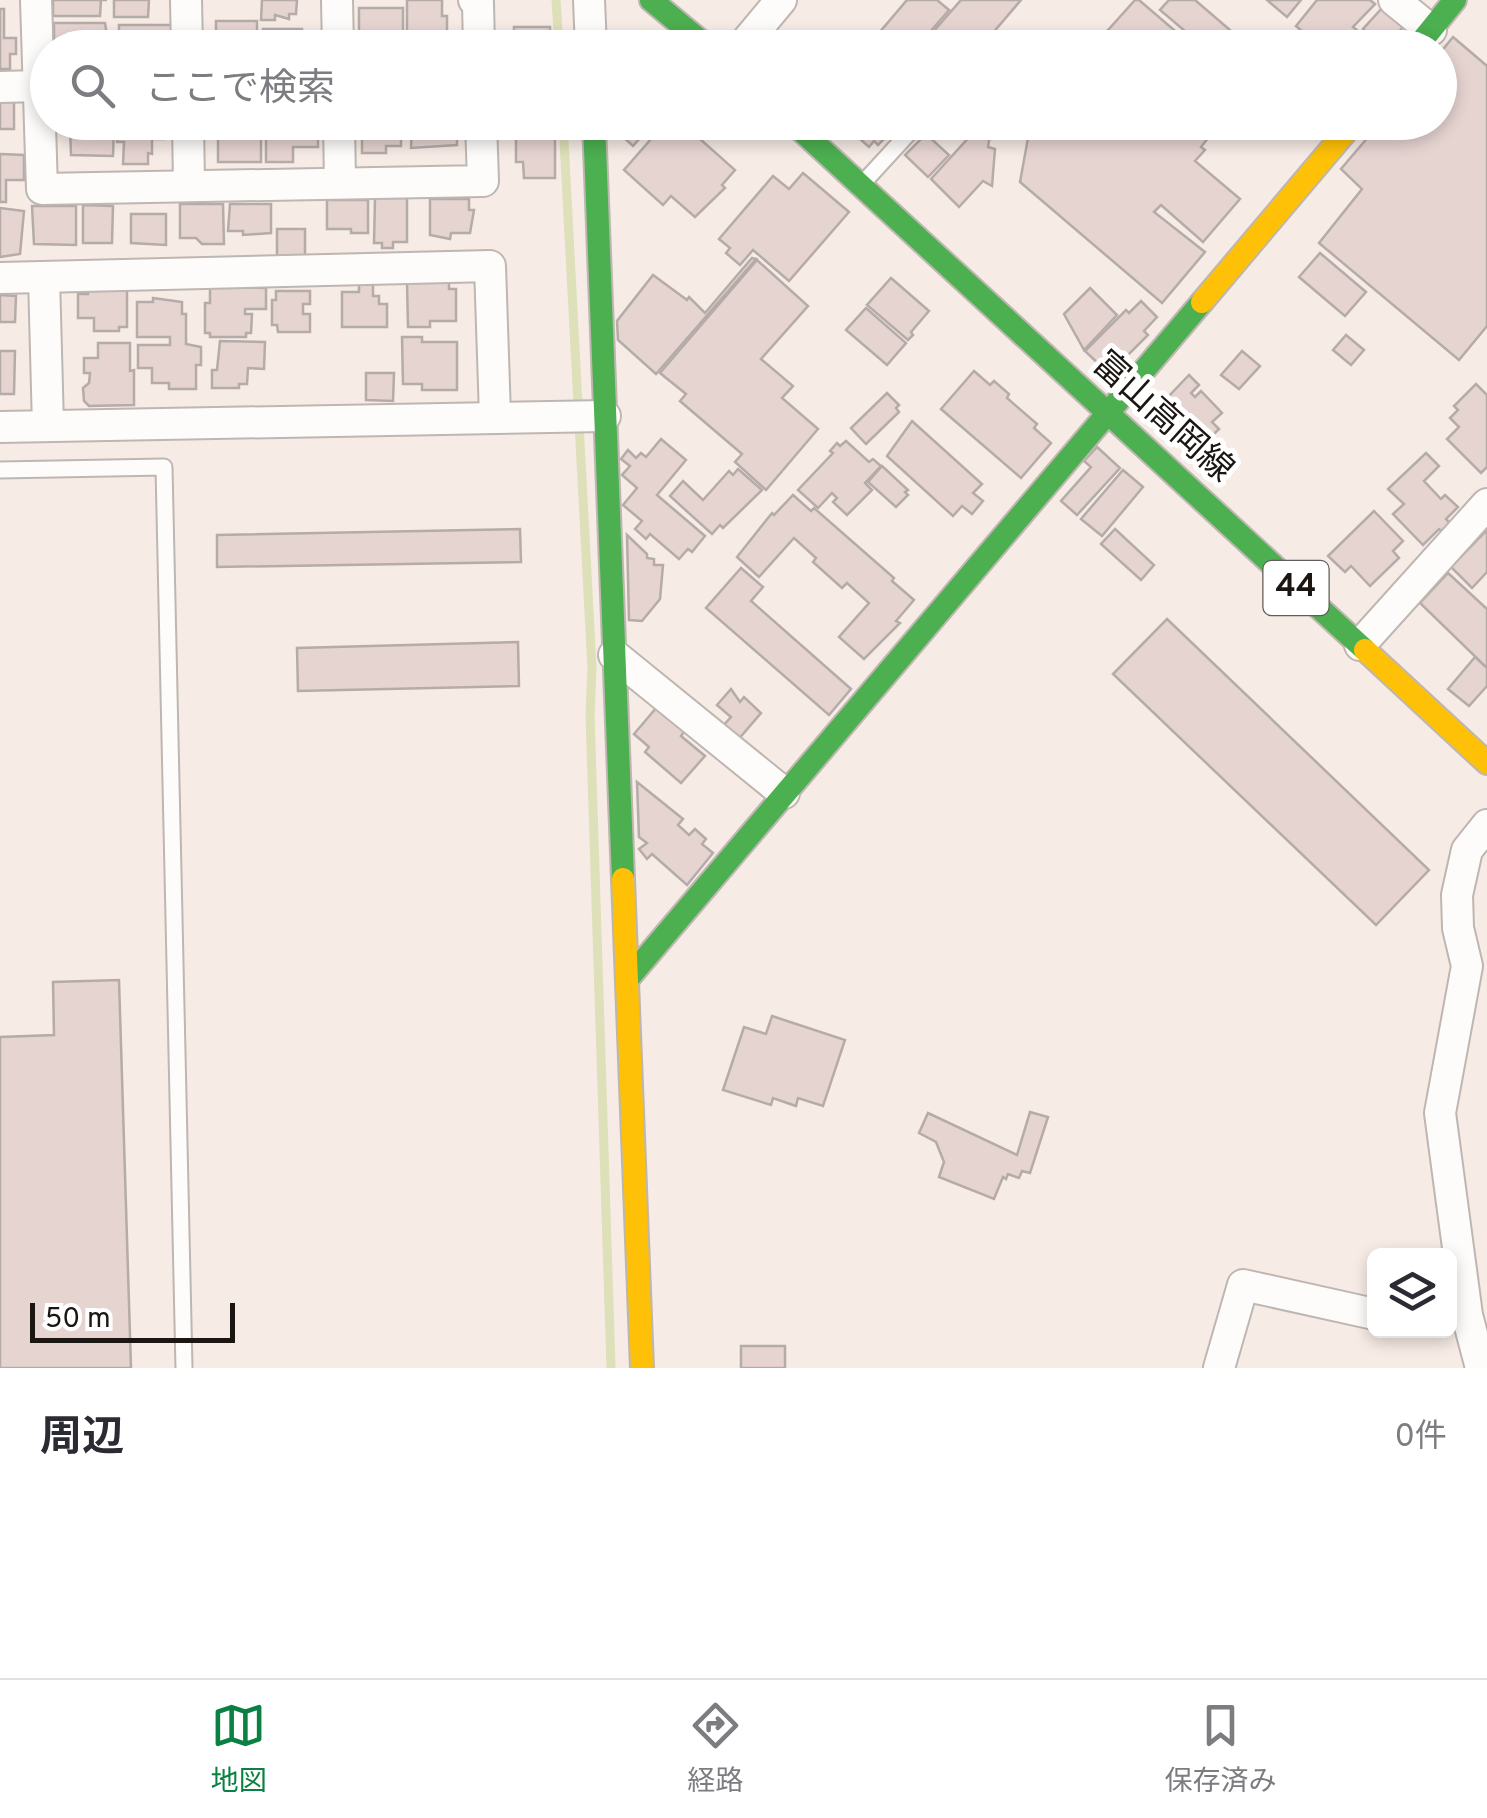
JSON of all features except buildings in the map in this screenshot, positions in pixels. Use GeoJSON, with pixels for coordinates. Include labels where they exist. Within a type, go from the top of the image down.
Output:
{"type":"FeatureCollection","features":[{"type":"Feature","properties":{"kind":"street"},"geometry":{"type":"LineString","coordinates":[[36,0],[37,30]]}},
{"type":"Feature","properties":{"kind":"street"},"geometry":{"type":"LineString","coordinates":[[186,0],[186,30]]}},
{"type":"Feature","properties":{"kind":"street"},"geometry":{"type":"LineString","coordinates":[[338,0],[338,30]]}},
{"type":"Feature","properties":{"kind":"street"},"geometry":{"type":"LineString","coordinates":[[474,0],[478,3],[479,30]]}},
{"type":"Feature","properties":{"kind":"street"},"geometry":{"type":"LineString","coordinates":[[589,0],[590,30]]}},
{"type":"Feature","properties":{"kind":"street"},"geometry":{"type":"LineString","coordinates":[[652,0],[688,30]]}},
{"type":"Feature","properties":{"kind":"street"},"geometry":{"type":"LineString","coordinates":[[755,30],[781,0]]}},
{"type":"Feature","properties":{"kind":"street"},"geometry":{"type":"LineString","coordinates":[[1394,0],[1417,30]]}},
{"type":"Feature","properties":{"kind":"street"},"geometry":{"type":"LineString","coordinates":[[1431,30],[1455,0]]}},
{"type":"Feature","properties":{"kind":"street"},"geometry":{"type":"LineString","coordinates":[[0,87],[30,86]]}},
{"type":"Feature","properties":{"kind":"street"},"geometry":{"type":"LineString","coordinates":[[41,140],[42,189],[483,181],[482,140]]}},
{"type":"Feature","properties":{"kind":"street"},"geometry":{"type":"LineString","coordinates":[[188,140],[189,185]]}},
{"type":"Feature","properties":{"kind":"street"},"geometry":{"type":"LineString","coordinates":[[339,140],[340,183]]}},
{"type":"Feature","properties":{"kind":"street"},"geometry":{"type":"LineString","coordinates":[[595,140],[642,1368]]}},
{"type":"Feature","properties":{"kind":"street","name":"富山高岡線"},"geometry":{"type":"LineString","coordinates":[[811,140],[1487,763]]}},
{"type":"Feature","properties":{"kind":"street"},"geometry":{"type":"LineString","coordinates":[[627,980],[1339,140]]}},
{"type":"Feature","properties":{"kind":"street"},"geometry":{"type":"LineString","coordinates":[[0,278],[490,266],[495,416]]}},
{"type":"Feature","properties":{"kind":"street"},"geometry":{"type":"LineString","coordinates":[[44,277],[48,426]]}},
{"type":"Feature","properties":{"kind":"street"},"geometry":{"type":"LineString","coordinates":[[0,427],[605,416]]}},
{"type":"Feature","properties":{"kind":"street"},"geometry":{"type":"LineString","coordinates":[[1360,645],[1487,504]]}},
{"type":"Feature","properties":{"kind":"street"},"geometry":{"type":"LineString","coordinates":[[614,655],[784,794]]}},
{"type":"Feature","properties":{"kind":"street"},"geometry":{"type":"LineString","coordinates":[[1481,1368],[1461,1333],[1440,1113],[1466,966],[1458,928],[1457,894],[1466,850],[1487,825]]}},
{"type":"Feature","properties":{"kind":"street"},"geometry":{"type":"LineString","coordinates":[[1219,1368],[1243,1286],[1367,1313]]}},
{"type":"Feature","properties":{"kind":"lane"},"geometry":{"type":"LineString","coordinates":[[860,186],[902,140]]}},
{"type":"Feature","properties":{"kind":"lane"},"geometry":{"type":"LineString","coordinates":[[0,470],[164,467],[184,1368]]}},
{"type":"Feature","properties":{"kind":"waterway"},"geometry":{"type":"LineString","coordinates":[[556,0],[558,30]]}},
{"type":"Feature","properties":{"kind":"waterway"},"geometry":{"type":"LineString","coordinates":[[564,140],[592,668],[590,715],[611,1368]]}},
{"type":"Feature","properties":{"kind":"traffic: fast"},"geometry":{"type":"LineString","coordinates":[[651,0],[687,30]]}},
{"type":"Feature","properties":{"kind":"traffic: fast"},"geometry":{"type":"LineString","coordinates":[[1431,30],[1455,0]]}},
{"type":"Feature","properties":{"kind":"traffic: fast"},"geometry":{"type":"LineString","coordinates":[[595,140],[623,879]]}},
{"type":"Feature","properties":{"kind":"traffic: fast"},"geometry":{"type":"LineString","coordinates":[[812,140],[1365,650]]}},
{"type":"Feature","properties":{"kind":"traffic: fast"},"geometry":{"type":"LineString","coordinates":[[627,980],[1202,302]]}},
{"type":"Feature","properties":{"kind":"traffic: slow"},"geometry":{"type":"LineString","coordinates":[[1202,302],[1339,140]]}},
{"type":"Feature","properties":{"kind":"traffic: slow"},"geometry":{"type":"LineString","coordinates":[[1365,650],[1487,763]]}},
{"type":"Feature","properties":{"kind":"traffic: slow"},"geometry":{"type":"LineString","coordinates":[[623,879],[642,1368]]}}]}
